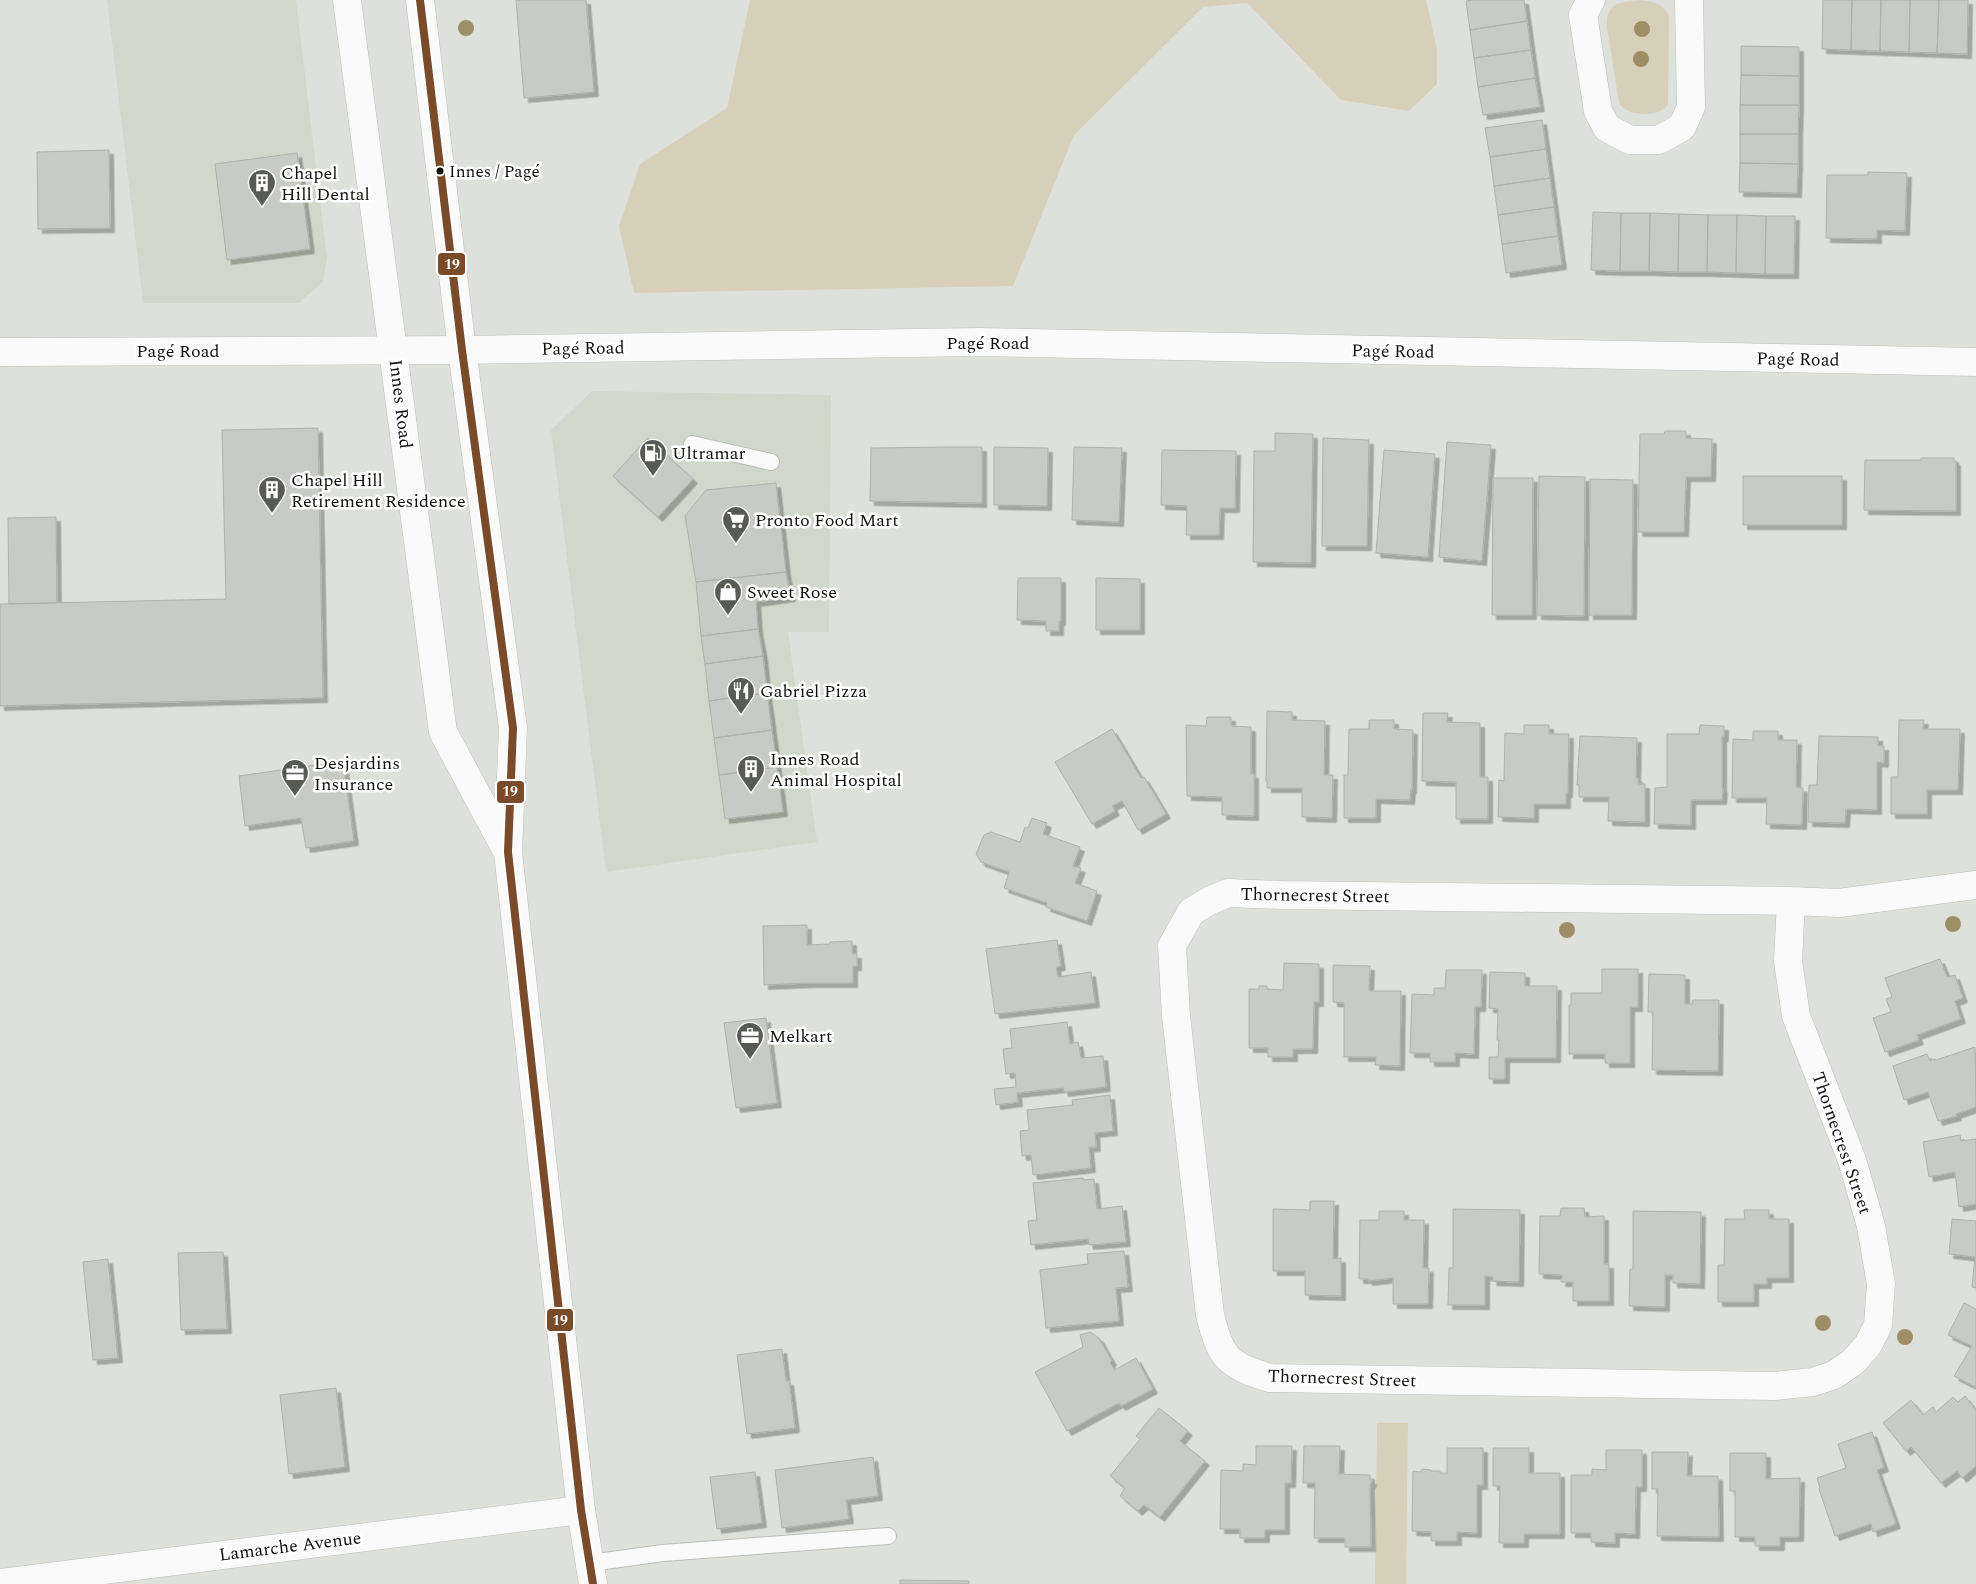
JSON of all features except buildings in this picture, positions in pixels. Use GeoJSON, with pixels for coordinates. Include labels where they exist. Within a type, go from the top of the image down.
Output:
{"type":"FeatureCollection","features":[{"type":"Feature","properties":{"kind":"street","name":"Innes Road"},"geometry":{"type":"LineString","coordinates":[[347,0],[444,732],[508,852]]}},
{"type":"Feature","properties":{"kind":"street","name":"Innes Road"},"geometry":{"type":"LineString","coordinates":[[420,0],[462,350],[513,728],[508,852],[581,1510],[592,1574]]}},
{"type":"Feature","properties":{"kind":"street"},"geometry":{"type":"LineString","coordinates":[[1591,0],[1583,15],[1598,112],[1606,128],[1630,140],[1659,140],[1682,127],[1691,108],[1689,0]]}},
{"type":"Feature","properties":{"kind":"street","name":"Pagé Road"},"geometry":{"type":"LineString","coordinates":[[0,352],[462,350],[979,342],[1976,362]]}},
{"type":"Feature","properties":{"kind":"street","name":"Thornecrest Street"},"geometry":{"type":"LineString","coordinates":[[1791,901],[1788,961],[1796,1016],[1852,1160],[1871,1226],[1882,1284],[1878,1325],[1868,1345],[1853,1362],[1834,1375],[1814,1382],[1774,1386],[1270,1378],[1248,1372],[1227,1359],[1216,1338],[1210,1315],[1176,1016],[1172,946],[1191,912],[1209,901],[1228,893],[1791,901],[1839,903],[1976,885]]}},
{"type":"Feature","properties":{"kind":"street","name":"Lamarche Avenue"},"geometry":{"type":"LineString","coordinates":[[0,1582],[581,1510]]}},
{"type":"Feature","properties":{"kind":"lane"},"geometry":{"type":"LineString","coordinates":[[692,444],[771,462]]}},
{"type":"Feature","properties":{"kind":"lane"},"geometry":{"type":"LineString","coordinates":[[592,1574],[662,1553],[888,1536]]}},
{"type":"Feature","properties":{"kind":"shaded area"},"geometry":{"type":"Polygon","coordinates":[[[107,0],[296,0],[327,258],[323,282],[299,303],[143,303],[107,0]]]}},
{"type":"Feature","properties":{"kind":"shaded area"},"geometry":{"type":"Polygon","coordinates":[[[750,0],[1426,0],[1437,49],[1437,84],[1409,111],[1341,100],[1247,3],[1203,7],[1074,135],[1013,286],[634,293],[619,226],[640,164],[727,108],[750,0]]]}},
{"type":"Feature","properties":{"kind":"shaded area"},"geometry":{"type":"Polygon","coordinates":[[[1641,0],[1654,2],[1664,8],[1669,15],[1668,104],[1664,109],[1652,114],[1629,111],[1619,103],[1607,27],[1607,19],[1612,8],[1627,1],[1641,0]]]}},
{"type":"Feature","properties":{"kind":"shaded area"},"geometry":{"type":"Polygon","coordinates":[[[592,391],[831,395],[829,632],[788,632],[817,842],[606,872],[551,430],[592,391]]]}},
{"type":"Feature","properties":{"kind":"shaded area"},"geometry":{"type":"Polygon","coordinates":[[[1377,1423],[1408,1423],[1406,1584],[1375,1584],[1377,1423]]]}},
{"type":"Feature","properties":{"kind":"transit line","name":"19"},"geometry":{"type":"LineString","coordinates":[[420,0],[462,350],[513,728],[508,852],[581,1510],[593,1584]]}},
{"type":"Feature","properties":{"kind":"place","name":"Innes / Pagé"},"geometry":{"type":"Point","coordinates":[440,171]}},
{"type":"Feature","properties":{"kind":"place","name":"Chapel Hill Dental"},"geometry":{"type":"Point","coordinates":[262,207]}},
{"type":"Feature","properties":{"kind":"place","name":"Ultramar"},"geometry":{"type":"Point","coordinates":[653,477]}},
{"type":"Feature","properties":{"kind":"place","name":"Chapel Hill Retirement Residence"},"geometry":{"type":"Point","coordinates":[272,514]}},
{"type":"Feature","properties":{"kind":"place","name":"Pronto Food Mart"},"geometry":{"type":"Point","coordinates":[736,544]}},
{"type":"Feature","properties":{"kind":"place","name":"Sweet Rose"},"geometry":{"type":"Point","coordinates":[728,616]}},
{"type":"Feature","properties":{"kind":"place","name":"Gabriel Pizza"},"geometry":{"type":"Point","coordinates":[741,715]}},
{"type":"Feature","properties":{"kind":"place","name":"Innes Road Animal Hospital"},"geometry":{"type":"Point","coordinates":[751,793]}},
{"type":"Feature","properties":{"kind":"place","name":"Desjardins Insurance"},"geometry":{"type":"Point","coordinates":[295,797]}},
{"type":"Feature","properties":{"kind":"place","name":"Melkart"},"geometry":{"type":"Point","coordinates":[750,1060]}}]}
